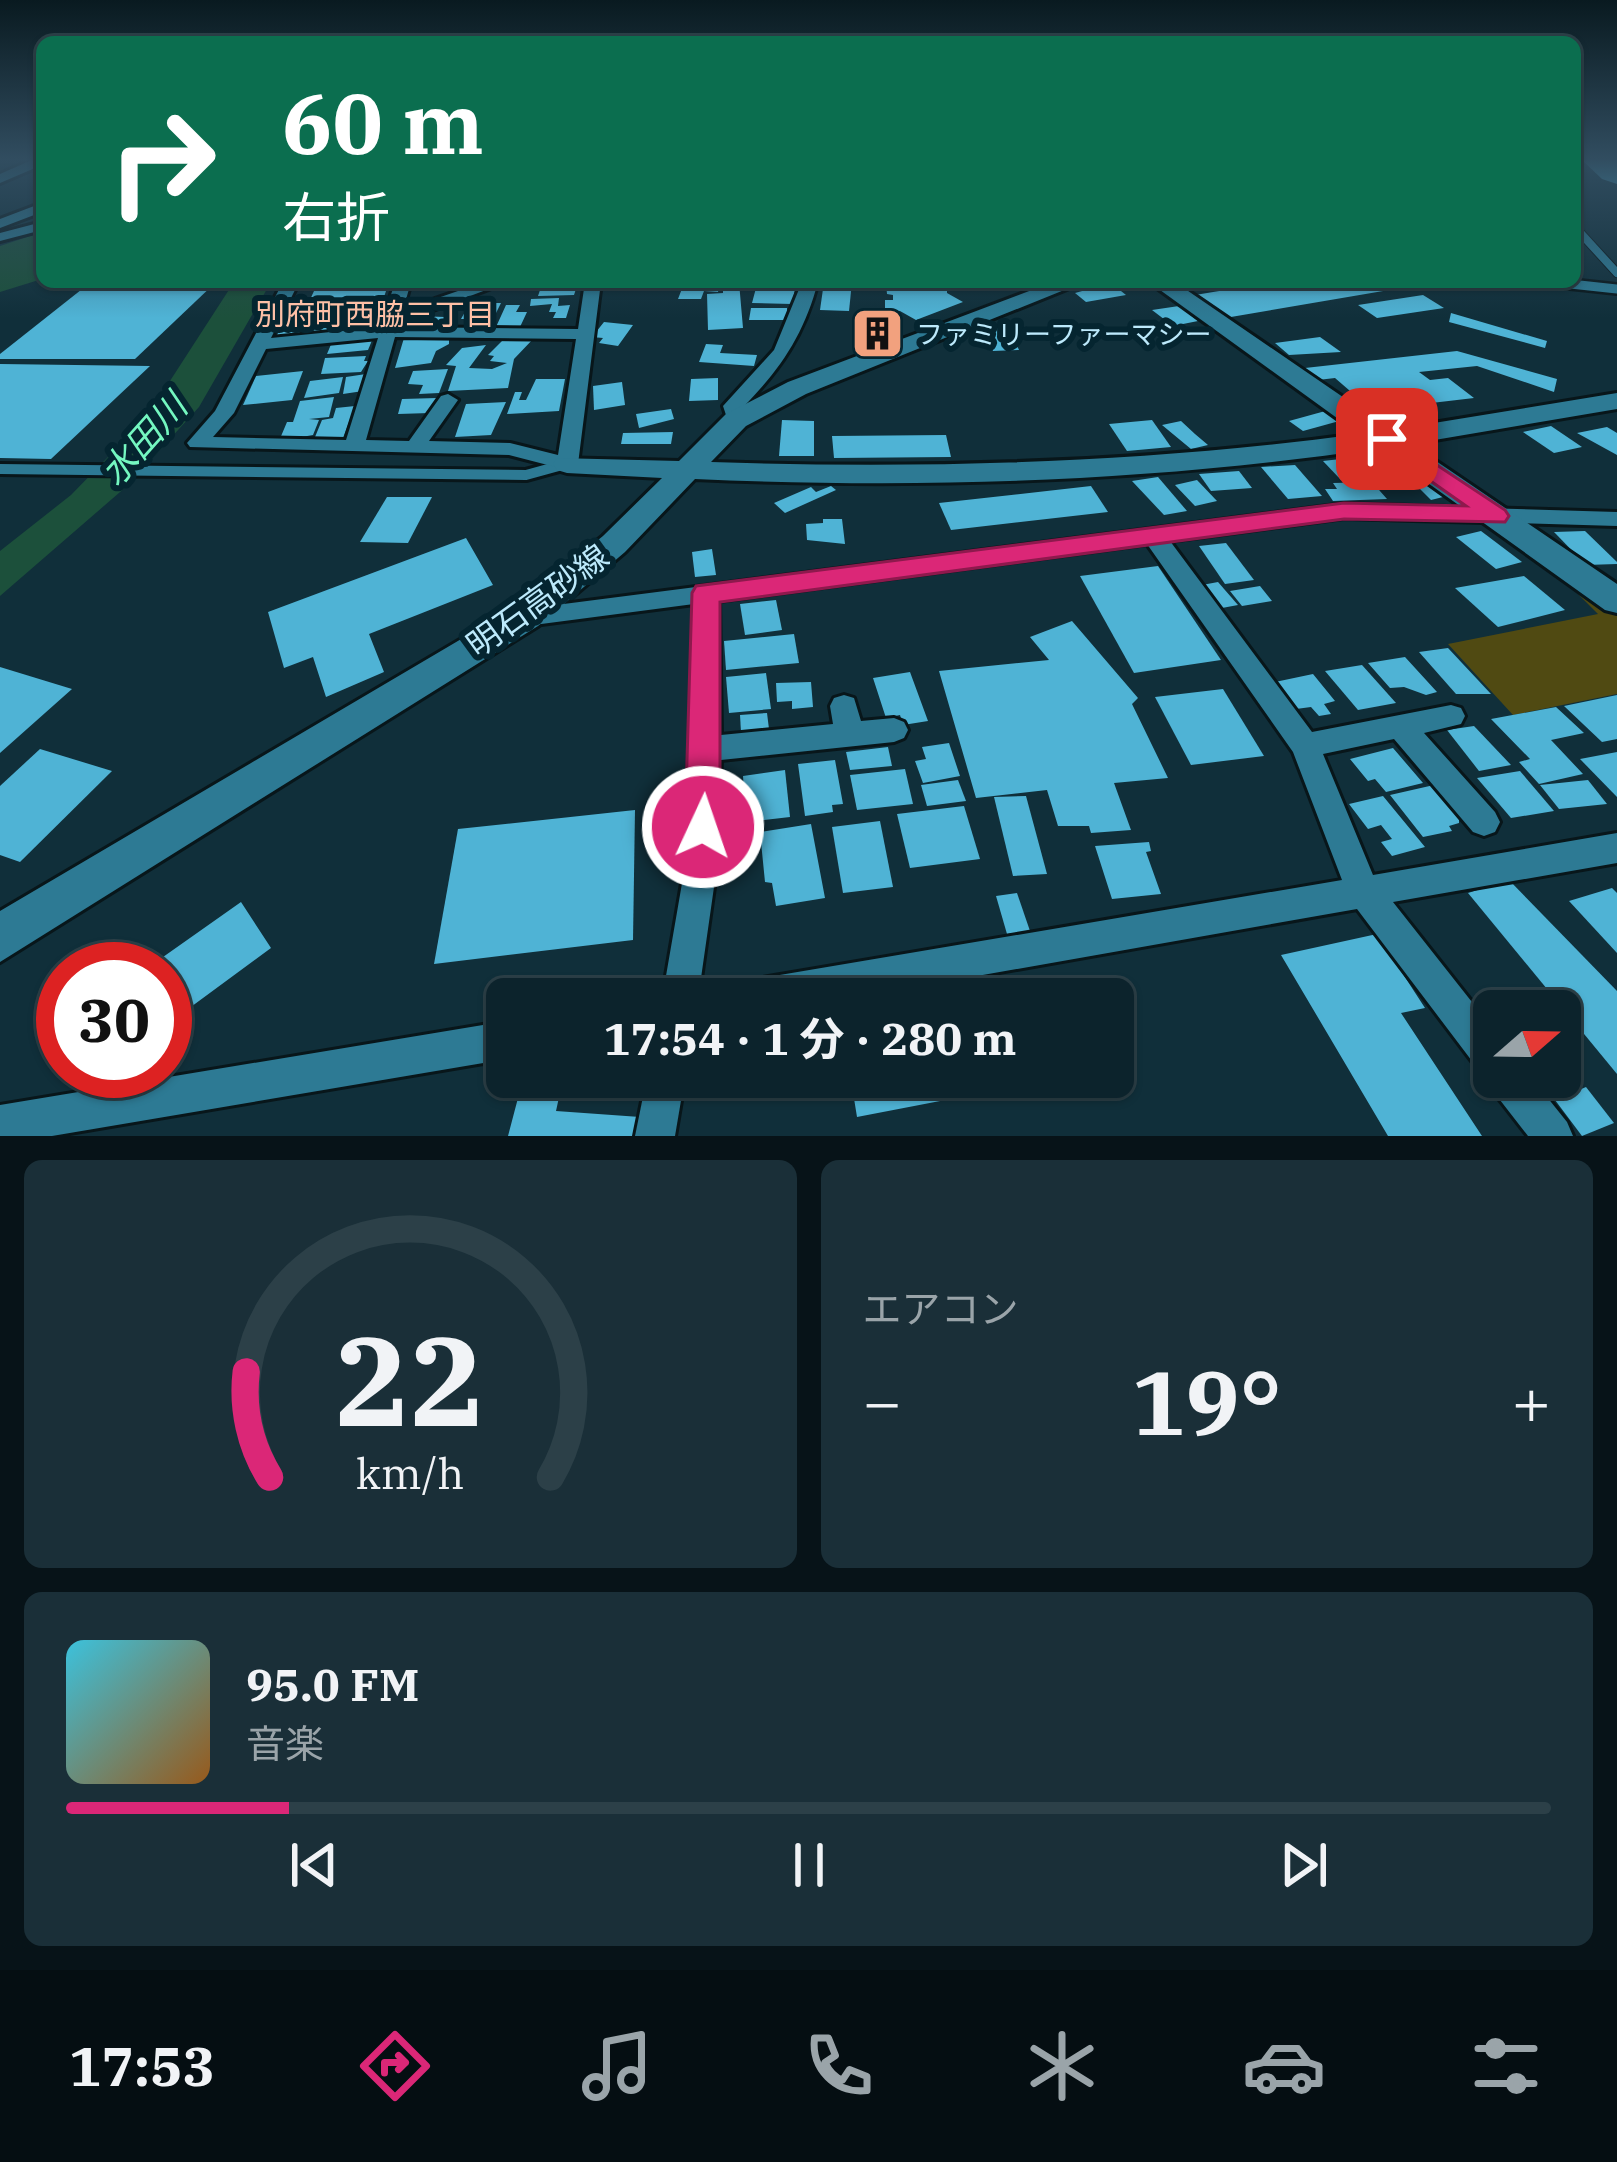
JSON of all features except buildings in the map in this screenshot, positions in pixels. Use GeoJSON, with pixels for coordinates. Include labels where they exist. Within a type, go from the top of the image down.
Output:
{"type":"FeatureCollection","features":[{"type":"Feature","properties":{"kind":"main road","name":"明石高砂線"},"geometry":{"type":"LineString","coordinates":[[0,938],[526,617],[580,575],[736,420],[797,388],[1046,288]]}},
{"type":"Feature","properties":{"kind":"main road"},"geometry":{"type":"LineString","coordinates":[[1169,288],[1617,601]]}},
{"type":"Feature","properties":{"kind":"main road"},"geometry":{"type":"LineString","coordinates":[[567,464],[687,471],[1111,468],[1387,439],[1617,401]]}},
{"type":"Feature","properties":{"kind":"street"},"geometry":{"type":"LineString","coordinates":[[0,224],[30,212]]}},
{"type":"Feature","properties":{"kind":"street"},"geometry":{"type":"LineString","coordinates":[[0,238],[36,228]]}},
{"type":"Feature","properties":{"kind":"street"},"geometry":{"type":"LineString","coordinates":[[288,288],[224,413],[197,443],[510,449],[567,464],[591,288]]}},
{"type":"Feature","properties":{"kind":"street"},"geometry":{"type":"LineString","coordinates":[[355,444],[401,288]]}},
{"type":"Feature","properties":{"kind":"street"},"geometry":{"type":"LineString","coordinates":[[390,326],[485,288]]}},
{"type":"Feature","properties":{"kind":"street"},"geometry":{"type":"LineString","coordinates":[[736,420],[733,406],[781,358],[798,327],[808,288]]}},
{"type":"Feature","properties":{"kind":"street"},"geometry":{"type":"LineString","coordinates":[[260,344],[390,326],[584,334]]}},
{"type":"Feature","properties":{"kind":"street"},"geometry":{"type":"LineString","coordinates":[[416,446],[448,400]]}},
{"type":"Feature","properties":{"kind":"street"},"geometry":{"type":"LineString","coordinates":[[526,617],[1344,511],[1617,519]]}},
{"type":"Feature","properties":{"kind":"street"},"geometry":{"type":"LineString","coordinates":[[1154,535],[1305,746],[1363,890],[1473,1033]]}},
{"type":"Feature","properties":{"kind":"street"},"geometry":{"type":"LineString","coordinates":[[683,978],[701,866],[706,593]]}},
{"type":"Feature","properties":{"kind":"street"},"geometry":{"type":"LineString","coordinates":[[1305,746],[1451,716]]}},
{"type":"Feature","properties":{"kind":"street"},"geometry":{"type":"LineString","coordinates":[[706,749],[846,720],[894,730]]}},
{"type":"Feature","properties":{"kind":"street"},"geometry":{"type":"LineString","coordinates":[[1400,726],[1484,822]]}},
{"type":"Feature","properties":{"kind":"street"},"geometry":{"type":"LineString","coordinates":[[864,978],[1617,848]]}},
{"type":"Feature","properties":{"kind":"street"},"geometry":{"type":"LineString","coordinates":[[0,1125],[486,1044]]}},
{"type":"Feature","properties":{"kind":"street"},"geometry":{"type":"LineString","coordinates":[[655,1136],[662,1098]]}},
{"type":"Feature","properties":{"kind":"street"},"geometry":{"type":"LineString","coordinates":[[1523,1098],[1553,1136]]}},
{"type":"Feature","properties":{"kind":"lane"},"geometry":{"type":"LineString","coordinates":[[1581,234],[1617,273]]}},
{"type":"Feature","properties":{"kind":"lane"},"geometry":{"type":"LineString","coordinates":[[1581,285],[1617,289]]}},
{"type":"Feature","properties":{"kind":"lane"},"geometry":{"type":"LineString","coordinates":[[0,469],[526,476],[567,464]]}},
{"type":"Feature","properties":{"kind":"shaded area"},"geometry":{"type":"Polygon","coordinates":[[[1558,574],[1617,613],[1617,694],[1513,715],[1448,644],[1598,614],[1558,574]]]}},
{"type":"Feature","properties":{"kind":"water"},"geometry":{"type":"Polygon","coordinates":[[[36,234],[36,281],[0,292],[0,246],[36,234]]]}},
{"type":"Feature","properties":{"kind":"water","name":"水田川"},"geometry":{"type":"Polygon","coordinates":[[[230,288],[268,288],[199,407],[127,486],[0,596],[0,551],[71,495],[146,418],[230,288]]]}},
{"type":"Feature","properties":{"kind":"place","name":"ファミリーファーマシー"},"geometry":{"type":"Point","coordinates":[877,333]}},
{"type":"Feature","properties":{"kind":"district","name":"別府町西脇三丁目"},"geometry":{"type":"Point","coordinates":[375,313]}},
{"type":"Feature","properties":{"kind":"route"},"geometry":{"type":"LineString","coordinates":[[703,827],[706,593],[1344,511],[1496,516],[1387,439]]}}]}
